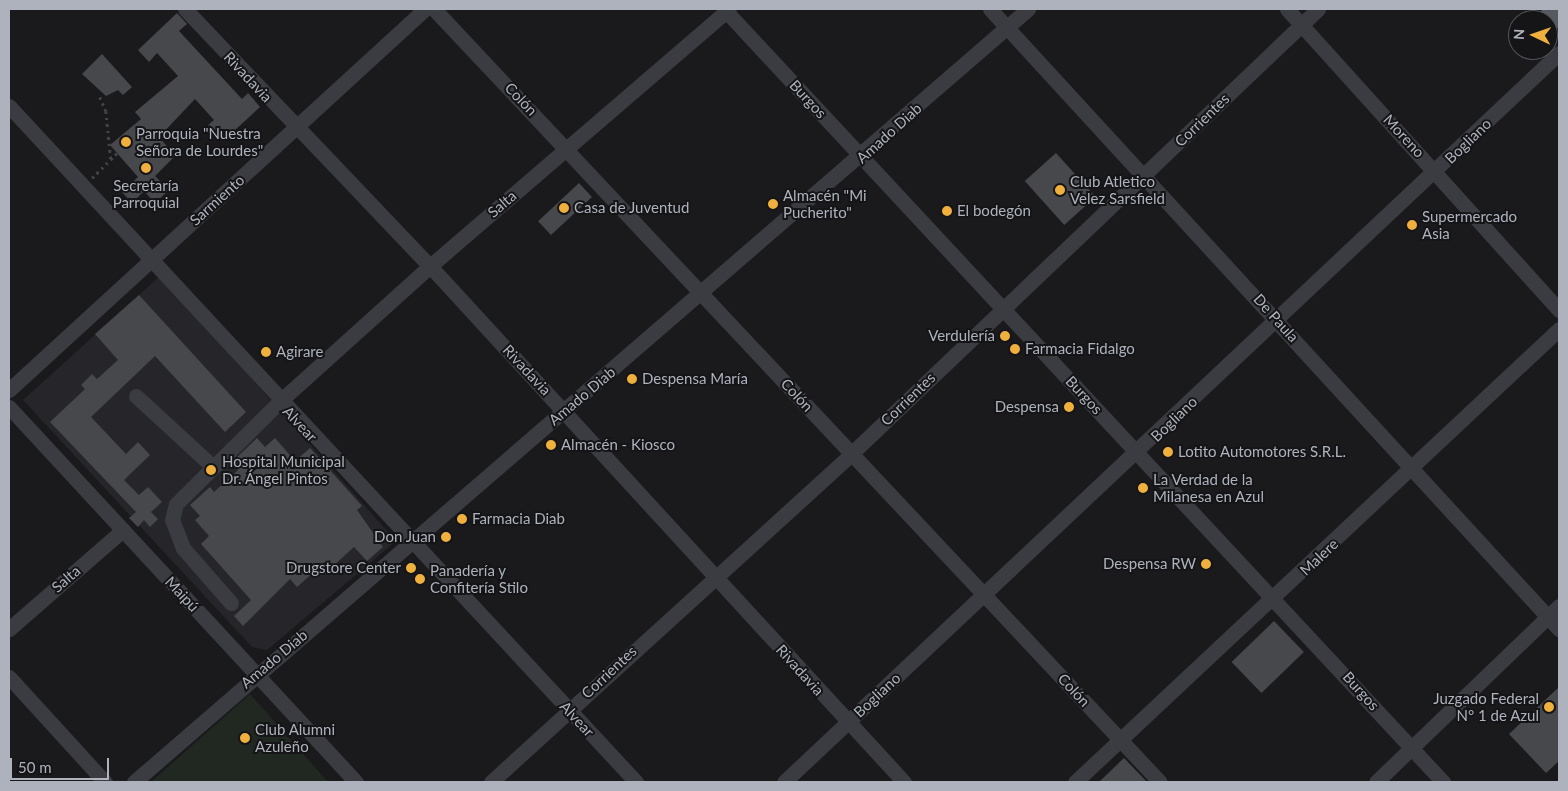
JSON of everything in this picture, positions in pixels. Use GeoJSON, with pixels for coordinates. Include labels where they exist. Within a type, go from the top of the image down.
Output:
{"type":"FeatureCollection","features":[{"type":"Feature","properties":{"kind":"main road"},"geometry":{"type":"LineString","coordinates":[[1550,9],[1559,18]]}},
{"type":"Feature","properties":{"kind":"street","name":"Rivadavia"},"geometry":{"type":"LineString","coordinates":[[185,9],[297,129],[430,266],[564,410],[715,574],[847,723],[904,782]]}},
{"type":"Feature","properties":{"kind":"street","name":"Sarmiento"},"geometry":{"type":"LineString","coordinates":[[9,390],[297,129],[425,9]]}},
{"type":"Feature","properties":{"kind":"street","name":"Colón"},"geometry":{"type":"LineString","coordinates":[[434,9],[568,147],[703,295],[1160,782]]}},
{"type":"Feature","properties":{"kind":"street","name":"De Paula"},"geometry":{"type":"LineString","coordinates":[[990,9],[1278,320],[1411,470],[1559,628]]}},
{"type":"Feature","properties":{"kind":"street","name":"Amado Diab"},"geometry":{"type":"LineString","coordinates":[[134,782],[256,674],[412,543],[564,410],[703,295],[1028,9]]}},
{"type":"Feature","properties":{"kind":"street","name":"Moreno"},"geometry":{"type":"LineString","coordinates":[[1287,9],[1437,171],[1559,310]]}},
{"type":"Feature","properties":{"kind":"street","name":"Corrientes"},"geometry":{"type":"LineString","coordinates":[[491,782],[715,574],[852,453],[1318,9]]}},
{"type":"Feature","properties":{"kind":"street","name":"Salta"},"geometry":{"type":"LineString","coordinates":[[231,603],[183,548],[172,520],[176,504],[212,466],[279,402],[430,266],[726,10]]}},
{"type":"Feature","properties":{"kind":"street","name":"Burgos"},"geometry":{"type":"LineString","coordinates":[[726,10],[1138,453],[1276,598],[1444,782]]}},
{"type":"Feature","properties":{"kind":"street","name":"Bogliano"},"geometry":{"type":"LineString","coordinates":[[784,782],[1138,453],[1437,171],[1559,52]]}},
{"type":"Feature","properties":{"kind":"street","name":"Alvear"},"geometry":{"type":"LineString","coordinates":[[12,116],[84,186],[153,258],[279,402],[636,782]]}},
{"type":"Feature","properties":{"kind":"street","name":"Malere"},"geometry":{"type":"LineString","coordinates":[[1075,782],[1276,598],[1559,329]]}},
{"type":"Feature","properties":{"kind":"street"},"geometry":{"type":"LineString","coordinates":[[136,396],[212,466]]}},
{"type":"Feature","properties":{"kind":"street","name":"Maipú"},"geometry":{"type":"LineString","coordinates":[[9,407],[356,782]]}},
{"type":"Feature","properties":{"kind":"street","name":"Salta"},"geometry":{"type":"LineString","coordinates":[[9,629],[123,530]]}},
{"type":"Feature","properties":{"kind":"street"},"geometry":{"type":"LineString","coordinates":[[1376,782],[1559,606]]}},
{"type":"Feature","properties":{"kind":"street"},"geometry":{"type":"LineString","coordinates":[[9,677],[105,782]]}},
{"type":"Feature","properties":{"kind":"path"},"geometry":{"type":"LineString","coordinates":[[100,97],[106,111],[111,160]]}},
{"type":"Feature","properties":{"kind":"path"},"geometry":{"type":"LineString","coordinates":[[84,186],[117,154]]}},
{"type":"Feature","properties":{"kind":"shaded area","name":"Hospital Municipal Dr. Ángel Pintos"},"geometry":{"type":"Polygon","coordinates":[[[160,276],[396,541],[267,650],[252,647],[23,400],[160,276]]]}},
{"type":"Feature","properties":{"kind":"shaded area","name":"Club Alumni Azuleño"},"geometry":{"type":"Polygon","coordinates":[[[250,694],[328,782],[151,782],[250,694]]]}},
{"type":"Feature","properties":{"kind":"building"},"geometry":{"type":"Polygon","coordinates":[[[177,13],[187,24],[179,31],[242,99],[248,93],[260,107],[223,141],[208,125],[214,120],[195,99],[159,137],[175,156],[155,176],[169,190],[155,203],[144,191],[132,203],[122,192],[138,177],[110,145],[141,119],[135,112],[178,76],[157,53],[149,62],[138,50],[177,13]]]}},
{"type":"Feature","properties":{"kind":"building"},"geometry":{"type":"Polygon","coordinates":[[[102,54],[132,87],[123,95],[118,90],[106,96],[82,74],[102,54]]]}},
{"type":"Feature","properties":{"kind":"building","name":"Club Atletico Velez Sarsfield"},"geometry":{"type":"Polygon","coordinates":[[[1056,153],[1095,197],[1064,225],[1025,181],[1056,153]]]}},
{"type":"Feature","properties":{"kind":"building","name":"Casa de Juventud"},"geometry":{"type":"Polygon","coordinates":[[[579,183],[592,197],[551,235],[538,221],[579,183]]]}},
{"type":"Feature","properties":{"kind":"building"},"geometry":{"type":"Polygon","coordinates":[[[139,295],[246,412],[225,432],[155,356],[91,417],[126,454],[138,442],[150,455],[124,480],[139,495],[148,487],[162,502],[151,512],[158,519],[150,527],[144,520],[138,527],[129,518],[136,512],[50,422],[85,389],[81,385],[92,374],[97,379],[118,360],[95,334],[139,295]]]}},
{"type":"Feature","properties":{"kind":"building"},"geometry":{"type":"Polygon","coordinates":[[[257,438],[265,447],[275,438],[295,461],[310,448],[362,506],[357,510],[383,547],[367,561],[354,547],[332,567],[326,561],[297,587],[290,579],[243,626],[234,616],[251,600],[201,544],[209,536],[195,520],[200,516],[190,505],[210,487],[214,492],[238,470],[232,462],[257,438]]]}},
{"type":"Feature","properties":{"kind":"building"},"geometry":{"type":"Polygon","coordinates":[[[1274,621],[1304,652],[1261,693],[1232,662],[1274,621]]]}},
{"type":"Feature","properties":{"kind":"building","name":"Juzgado Federal N° 1 de Azul"},"geometry":{"type":"Polygon","coordinates":[[[1559,687],[1559,761],[1546,773],[1509,734],[1559,687]]]}},
{"type":"Feature","properties":{"kind":"building"},"geometry":{"type":"Polygon","coordinates":[[[1124,758],[1147,782],[1099,782],[1124,758]]]}},
{"type":"Feature","properties":{"kind":"place","name":"Parroquia \"Nuestra Señora de Lourdes\""},"geometry":{"type":"Point","coordinates":[126,142]}},
{"type":"Feature","properties":{"kind":"place","name":"Secretaría Parroquial"},"geometry":{"type":"Point","coordinates":[146,168]}},
{"type":"Feature","properties":{"kind":"place","name":"Club Atletico Velez Sarsfield"},"geometry":{"type":"Point","coordinates":[1060,190]}},
{"type":"Feature","properties":{"kind":"place","name":"Almacén \"Mi Pucherito\""},"geometry":{"type":"Point","coordinates":[773,204]}},
{"type":"Feature","properties":{"kind":"place","name":"Casa de Juventud"},"geometry":{"type":"Point","coordinates":[564,208]}},
{"type":"Feature","properties":{"kind":"place","name":"El bodegón"},"geometry":{"type":"Point","coordinates":[947,211]}},
{"type":"Feature","properties":{"kind":"place","name":"Supermercado Asia"},"geometry":{"type":"Point","coordinates":[1412,225]}},
{"type":"Feature","properties":{"kind":"place","name":"Verdulería"},"geometry":{"type":"Point","coordinates":[1005,336]}},
{"type":"Feature","properties":{"kind":"place","name":"Farmacia Fidalgo"},"geometry":{"type":"Point","coordinates":[1015,349]}},
{"type":"Feature","properties":{"kind":"place","name":"Agirare"},"geometry":{"type":"Point","coordinates":[266,352]}},
{"type":"Feature","properties":{"kind":"place","name":"Despensa María"},"geometry":{"type":"Point","coordinates":[632,379]}},
{"type":"Feature","properties":{"kind":"place","name":"Despensa"},"geometry":{"type":"Point","coordinates":[1069,407]}},
{"type":"Feature","properties":{"kind":"place","name":"Almacén - Kiosco"},"geometry":{"type":"Point","coordinates":[551,445]}},
{"type":"Feature","properties":{"kind":"place","name":"Lotito Automotores S.R.L."},"geometry":{"type":"Point","coordinates":[1168,452]}},
{"type":"Feature","properties":{"kind":"place","name":"Hospital Municipal Dr. Ángel Pintos"},"geometry":{"type":"Point","coordinates":[211,470]}},
{"type":"Feature","properties":{"kind":"place","name":"La Verdad de la Milanesa en Azul"},"geometry":{"type":"Point","coordinates":[1143,488]}},
{"type":"Feature","properties":{"kind":"place","name":"Farmacia Diab"},"geometry":{"type":"Point","coordinates":[462,519]}},
{"type":"Feature","properties":{"kind":"place","name":"Don Juan"},"geometry":{"type":"Point","coordinates":[446,537]}},
{"type":"Feature","properties":{"kind":"place","name":"Despensa RW"},"geometry":{"type":"Point","coordinates":[1206,564]}},
{"type":"Feature","properties":{"kind":"place","name":"Drugstore Center"},"geometry":{"type":"Point","coordinates":[411,568]}},
{"type":"Feature","properties":{"kind":"place","name":"Panadería y Confitería Stilo"},"geometry":{"type":"Point","coordinates":[420,579]}},
{"type":"Feature","properties":{"kind":"place","name":"Juzgado Federal N° 1 de Azul"},"geometry":{"type":"Point","coordinates":[1549,707]}},
{"type":"Feature","properties":{"kind":"place","name":"Club Alumni Azuleño"},"geometry":{"type":"Point","coordinates":[245,738]}}]}
